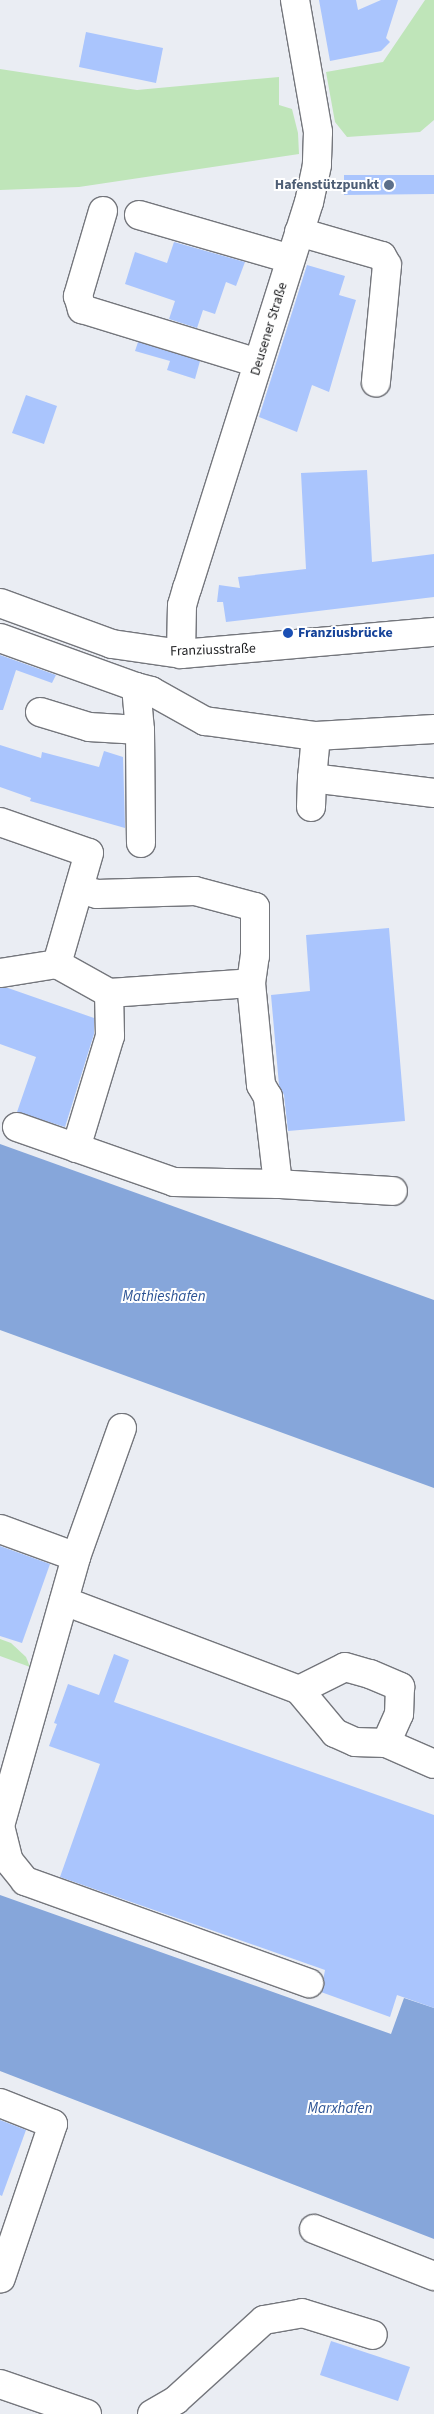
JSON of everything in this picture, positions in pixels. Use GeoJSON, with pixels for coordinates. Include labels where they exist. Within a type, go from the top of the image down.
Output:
{"type":"FeatureCollection","features":[{"type":"Feature","properties":{"kind":"main road","name":"Deusener Straße"},"geometry":{"type":"LineString","coordinates":[[181,654],[184,596],[314,185],[318,146],[295,0]]}},
{"type":"Feature","properties":{"kind":"main road"},"geometry":{"type":"LineString","coordinates":[[103,212],[78,296],[82,309],[258,363]]}},
{"type":"Feature","properties":{"kind":"main road"},"geometry":{"type":"LineString","coordinates":[[139,215],[290,259]]}},
{"type":"Feature","properties":{"kind":"main road"},"geometry":{"type":"LineString","coordinates":[[299,232],[382,256],[387,264],[376,382]]}},
{"type":"Feature","properties":{"kind":"main road","name":"Franziusstraße"},"geometry":{"type":"LineString","coordinates":[[0,603],[112,644],[181,654],[434,632]]}},
{"type":"Feature","properties":{"kind":"main road"},"geometry":{"type":"LineString","coordinates":[[0,638],[151,691],[205,721],[316,736],[434,729]]}},
{"type":"Feature","properties":{"kind":"main road"},"geometry":{"type":"LineString","coordinates":[[136,687],[140,730],[141,843]]}},
{"type":"Feature","properties":{"kind":"main road"},"geometry":{"type":"LineString","coordinates":[[40,712],[89,727],[140,730]]}},
{"type":"Feature","properties":{"kind":"main road"},"geometry":{"type":"LineString","coordinates":[[311,807],[316,736]]}},
{"type":"Feature","properties":{"kind":"main road"},"geometry":{"type":"LineString","coordinates":[[312,778],[434,793]]}},
{"type":"Feature","properties":{"kind":"main road"},"geometry":{"type":"LineString","coordinates":[[0,822],[89,853],[57,964]]}},
{"type":"Feature","properties":{"kind":"main road"},"geometry":{"type":"LineString","coordinates":[[79,889],[97,894],[195,891],[255,907],[251,983],[261,1085],[268,1096],[278,1184]]}},
{"type":"Feature","properties":{"kind":"main road"},"geometry":{"type":"LineString","coordinates":[[0,973],[57,964],[109,993],[251,983]]}},
{"type":"Feature","properties":{"kind":"main road"},"geometry":{"type":"LineString","coordinates":[[76,1148],[110,1036],[109,993]]}},
{"type":"Feature","properties":{"kind":"main road"},"geometry":{"type":"LineString","coordinates":[[17,1127],[174,1182],[278,1184],[393,1191]]}},
{"type":"Feature","properties":{"kind":"main road"},"geometry":{"type":"LineString","coordinates":[[122,1428],[76,1557],[0,1826],[9,1861],[25,1881],[309,1983]]}},
{"type":"Feature","properties":{"kind":"main road"},"geometry":{"type":"LineString","coordinates":[[0,1529],[76,1557]]}},
{"type":"Feature","properties":{"kind":"main road"},"geometry":{"type":"LineString","coordinates":[[64,1601],[299,1690],[335,1733],[355,1742],[386,1744],[434,1764]]}},
{"type":"Feature","properties":{"kind":"main road"},"geometry":{"type":"LineString","coordinates":[[299,1690],[344,1667],[370,1674],[400,1687],[399,1714],[386,1744]]}},
{"type":"Feature","properties":{"kind":"main road"},"geometry":{"type":"LineString","coordinates":[[0,2103],[53,2124],[1,2278]]}},
{"type":"Feature","properties":{"kind":"main road"},"geometry":{"type":"LineString","coordinates":[[314,2229],[434,2276]]}},
{"type":"Feature","properties":{"kind":"main road"},"geometry":{"type":"LineString","coordinates":[[152,2414],[176,2400],[264,2320],[302,2313],[373,2335]]}},
{"type":"Feature","properties":{"kind":"main road"},"geometry":{"type":"LineString","coordinates":[[0,2384],[87,2414]]}},
{"type":"Feature","properties":{"kind":"green space"},"geometry":{"type":"Polygon","coordinates":[[[425,0],[434,0],[434,120],[420,132],[347,137],[335,122],[326,72],[383,62],[425,0]]]}},
{"type":"Feature","properties":{"kind":"green space"},"geometry":{"type":"Polygon","coordinates":[[[0,69],[137,90],[279,77],[279,105],[292,109],[298,133],[299,154],[79,187],[0,190],[0,69]]]}},
{"type":"Feature","properties":{"kind":"green space"},"geometry":{"type":"Polygon","coordinates":[[[0,1639],[11,1643],[26,1657],[30,1667],[0,1656],[0,1639]]]}},
{"type":"Feature","properties":{"kind":"water","name":"Mathieshafen"},"geometry":{"type":"Polygon","coordinates":[[[0,1144],[434,1300],[434,1488],[0,1330],[0,1144]]]}},
{"type":"Feature","properties":{"kind":"water","name":"Marxhafen"},"geometry":{"type":"Polygon","coordinates":[[[0,1895],[391,2034],[404,1998],[434,2008],[434,2239],[0,2071],[0,1895]]]}},
{"type":"Feature","properties":{"kind":"building"},"geometry":{"type":"Polygon","coordinates":[[[319,0],[356,0],[358,10],[381,0],[398,0],[386,38],[390,42],[381,51],[330,61],[319,0]]]}},
{"type":"Feature","properties":{"kind":"building"},"geometry":{"type":"Polygon","coordinates":[[[86,32],[163,48],[156,83],[79,67],[86,32]]]}},
{"type":"Feature","properties":{"kind":"building","name":"Hafenstützpunkt"},"geometry":{"type":"Polygon","coordinates":[[[344,175],[434,175],[434,194],[344,195],[344,175]]]}},
{"type":"Feature","properties":{"kind":"building"},"geometry":{"type":"Polygon","coordinates":[[[174,242],[245,262],[236,286],[226,282],[215,314],[203,310],[197,328],[169,319],[175,301],[125,284],[135,252],[167,263],[174,242]]]}},
{"type":"Feature","properties":{"kind":"building"},"geometry":{"type":"Polygon","coordinates":[[[307,265],[345,276],[339,295],[356,300],[329,392],[312,385],[297,432],[259,417],[307,265]]]}},
{"type":"Feature","properties":{"kind":"building"},"geometry":{"type":"Polygon","coordinates":[[[138,342],[200,361],[195,379],[167,370],[170,361],[135,351],[138,342]]]}},
{"type":"Feature","properties":{"kind":"building"},"geometry":{"type":"Polygon","coordinates":[[[26,395],[57,406],[44,444],[12,433],[26,395]]]}},
{"type":"Feature","properties":{"kind":"building"},"geometry":{"type":"Polygon","coordinates":[[[367,470],[372,562],[434,554],[434,597],[226,622],[223,602],[217,602],[219,585],[240,588],[238,577],[306,569],[301,473],[367,470]]]}},
{"type":"Feature","properties":{"kind":"building"},"geometry":{"type":"Polygon","coordinates":[[[0,655],[56,675],[52,683],[16,670],[3,710],[0,710],[0,655]]]}},
{"type":"Feature","properties":{"kind":"building"},"geometry":{"type":"Polygon","coordinates":[[[0,745],[41,758],[42,752],[99,767],[104,751],[123,757],[125,828],[30,801],[31,798],[0,787],[0,745]]]}},
{"type":"Feature","properties":{"kind":"building"},"geometry":{"type":"Polygon","coordinates":[[[389,928],[405,1121],[288,1131],[284,1095],[279,1085],[271,995],[310,991],[306,935],[389,928]]]}},
{"type":"Feature","properties":{"kind":"building"},"geometry":{"type":"Polygon","coordinates":[[[0,988],[8,988],[94,1018],[94,1034],[65,1127],[17,1112],[36,1057],[0,1044],[0,988]]]}},
{"type":"Feature","properties":{"kind":"building"},"geometry":{"type":"Polygon","coordinates":[[[0,1546],[50,1564],[22,1643],[0,1636],[0,1546]]]}},
{"type":"Feature","properties":{"kind":"building"},"geometry":{"type":"Polygon","coordinates":[[[114,1654],[129,1660],[114,1702],[434,1815],[434,2008],[397,1995],[390,2017],[321,1992],[325,1970],[60,1877],[100,1764],[49,1746],[57,1724],[54,1723],[68,1684],[99,1695],[114,1654]]]}},
{"type":"Feature","properties":{"kind":"building"},"geometry":{"type":"Polygon","coordinates":[[[0,2120],[26,2130],[2,2196],[0,2195],[0,2120]]]}},
{"type":"Feature","properties":{"kind":"building"},"geometry":{"type":"Polygon","coordinates":[[[331,2341],[410,2367],[398,2401],[320,2375],[331,2341]]]}},
{"type":"Feature","properties":{"kind":"place","name":"Hafenstützpunkt"},"geometry":{"type":"Point","coordinates":[389,185]}},
{"type":"Feature","properties":{"kind":"place","name":"Franziusbrücke"},"geometry":{"type":"Point","coordinates":[288,633]}}]}
